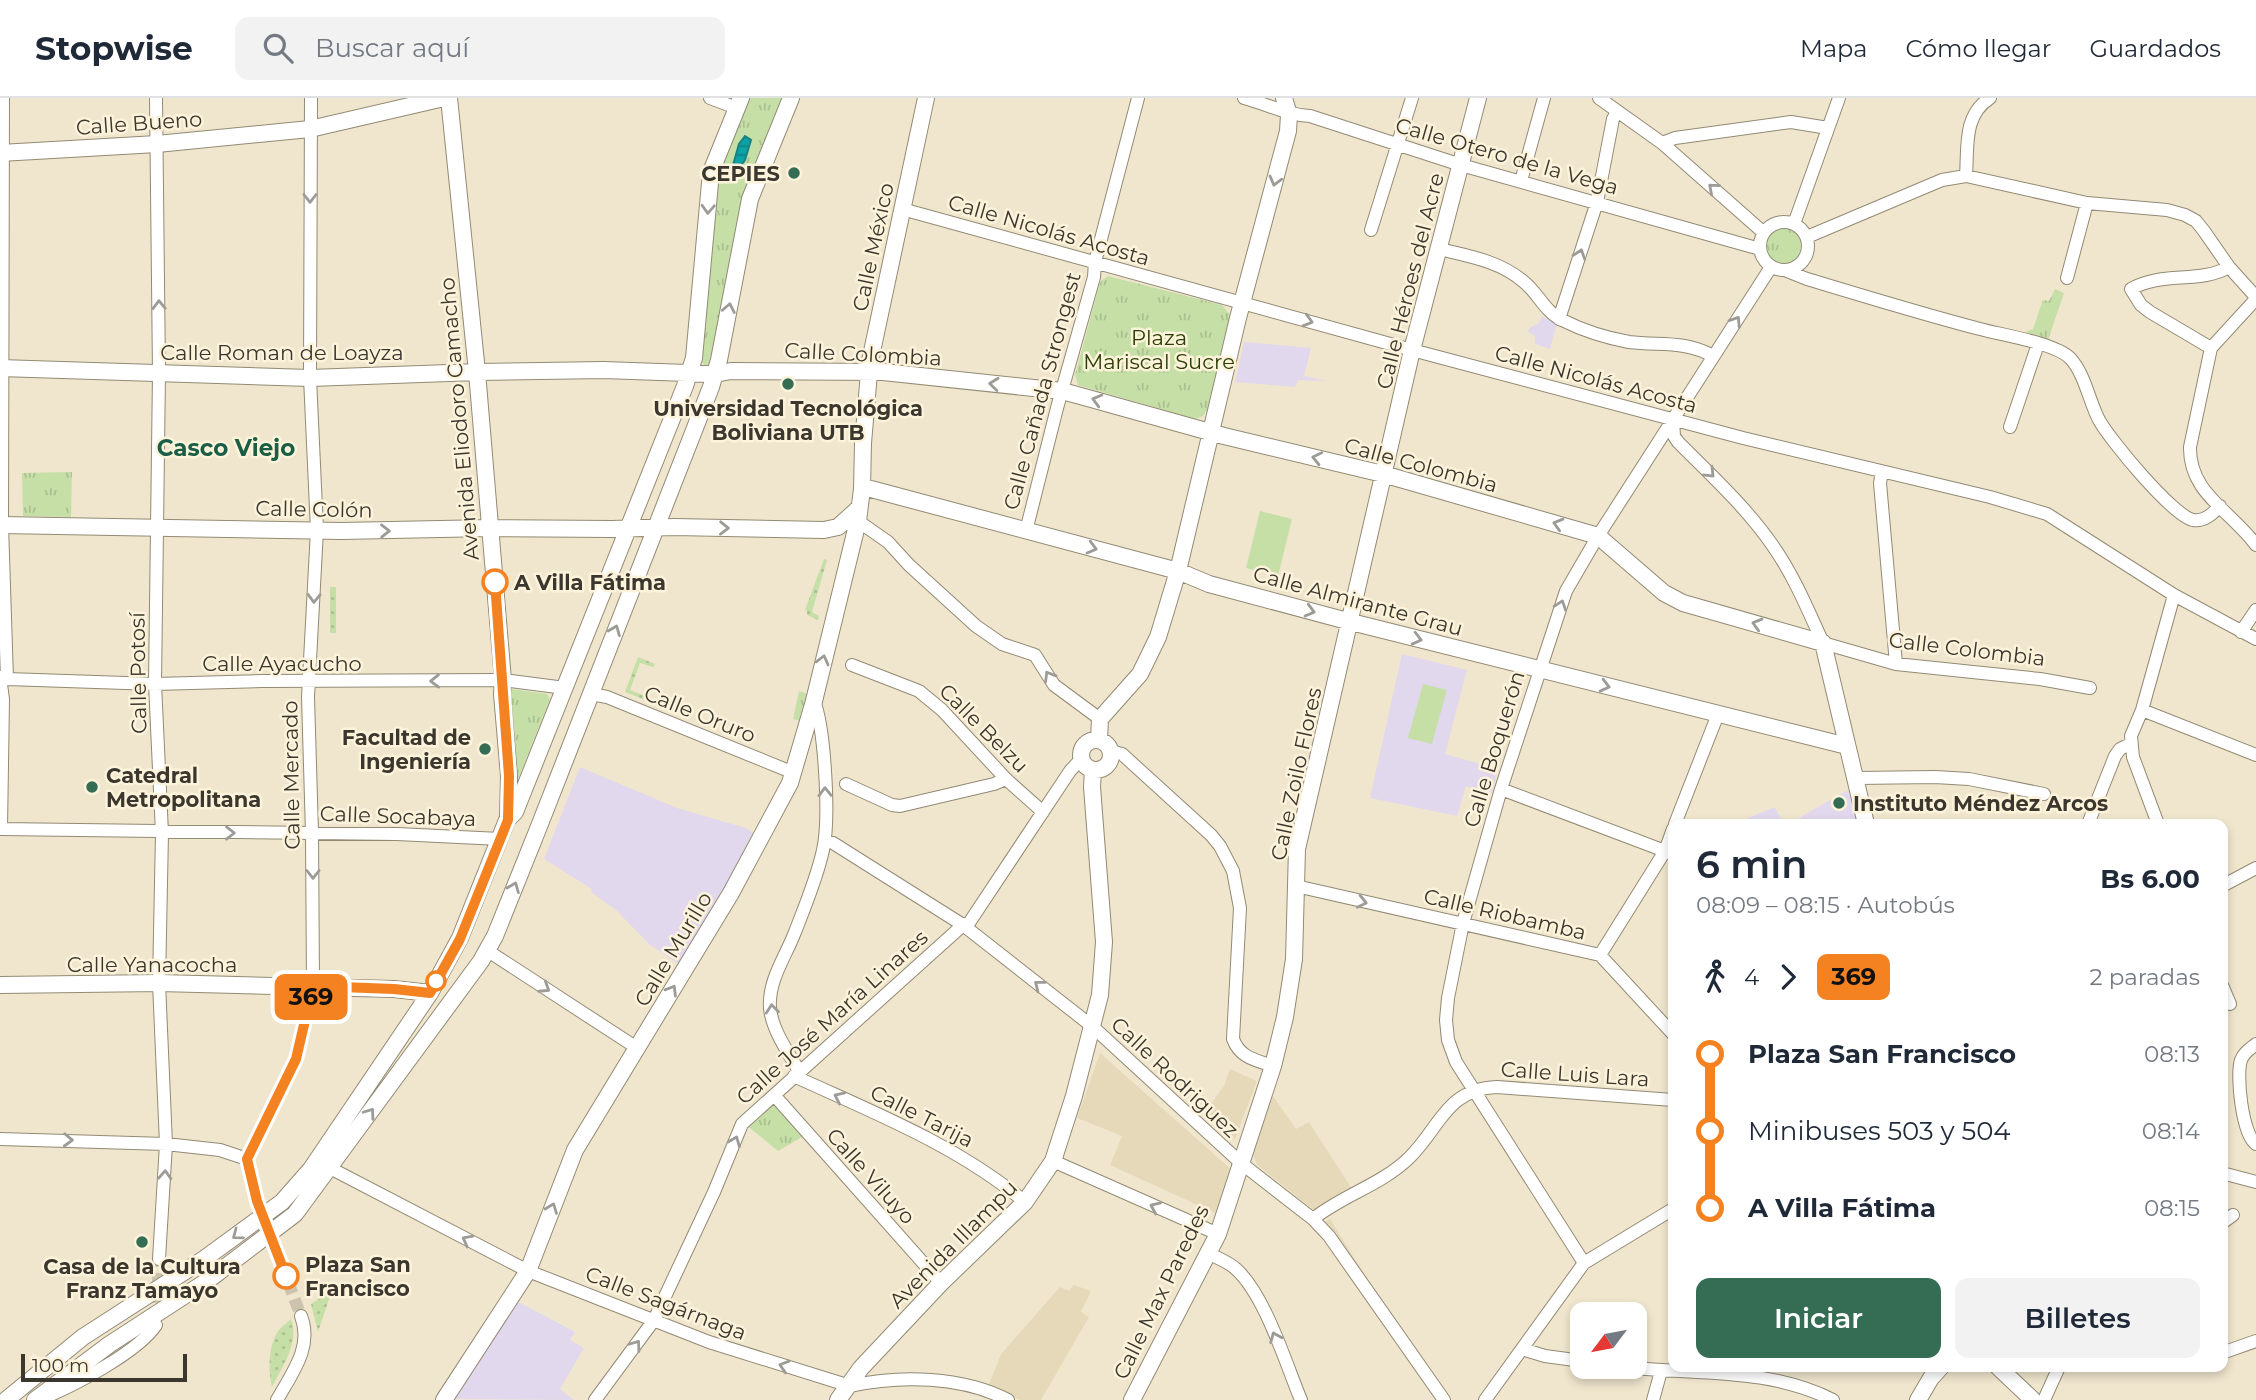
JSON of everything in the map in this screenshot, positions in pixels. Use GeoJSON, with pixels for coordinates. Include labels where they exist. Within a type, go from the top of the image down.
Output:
{"type":"FeatureCollection","features":[{"type":"Feature","properties":{"kind":"main road","name":"Calle Bueno"},"geometry":{"type":"LineString","coordinates":[[1,153],[157,144],[310,130],[447,98]]}},
{"type":"Feature","properties":{"kind":"main road","name":"Avenida Eliodoro Camacho"},"geometry":{"type":"LineString","coordinates":[[447,98],[477,372],[503,680],[509,776],[508,820]]}},
{"type":"Feature","properties":{"kind":"main road"},"geometry":{"type":"LineString","coordinates":[[37,1400],[110,1344],[207,1281],[275,1230],[305,1202],[488,951],[715,374],[750,199],[791,98]]}},
{"type":"Feature","properties":{"kind":"main road","name":"Calle México"},"geometry":{"type":"LineString","coordinates":[[862,489],[869,372],[926,98]]}},
{"type":"Feature","properties":{"kind":"main road"},"geometry":{"type":"LineString","coordinates":[[1105,746],[1087,743],[1083,747],[1087,765],[1104,769],[1108,766],[1110,761],[1100,719],[1140,674],[1158,637],[1178,571],[1242,302],[1288,131],[1289,115],[1284,98]]}},
{"type":"Feature","properties":{"kind":"main road","name":"Calle Héroes del Acre"},"geometry":{"type":"LineString","coordinates":[[1383,474],[1412,350],[1478,98]]}},
{"type":"Feature","properties":{"kind":"main road"},"geometry":{"type":"LineString","coordinates":[[6,1400],[83,1337],[204,1259],[282,1202],[307,1175],[430,993],[460,939],[508,820],[515,812],[690,373],[694,358],[711,172],[739,103]]}},
{"type":"Feature","properties":{"kind":"main road","name":"Calle Roman de Loayza"},"geometry":{"type":"LineString","coordinates":[[0,368],[310,378],[604,370],[690,373]]}},
{"type":"Feature","properties":{"kind":"main road","name":"Calle Colombia"},"geometry":{"type":"LineString","coordinates":[[690,373],[869,372],[1062,391],[1211,432],[1383,474],[1598,536],[1664,593],[1683,603],[1823,643]]}},
{"type":"Feature","properties":{"kind":"main road","name":"Calle Zoilo Flores"},"geometry":{"type":"LineString","coordinates":[[1241,1163],[1273,1066],[1285,1017],[1294,959],[1297,849],[1383,474]]}},
{"type":"Feature","properties":{"kind":"main road","name":"Calle Murillo"},"geometry":{"type":"LineString","coordinates":[[444,1400],[527,1272],[575,1150],[730,893],[763,836],[794,773],[814,701],[862,489]]}},
{"type":"Feature","properties":{"kind":"main road","name":"Calle Almirante Grau"},"geometry":{"type":"LineString","coordinates":[[862,489],[871,489],[1178,571],[1209,584],[1351,622],[1847,746]]}},
{"type":"Feature","properties":{"kind":"main road"},"geometry":{"type":"LineString","coordinates":[[656,527],[833,529],[858,514]]}},
{"type":"Feature","properties":{"kind":"main road","name":"Calle Colón"},"geometry":{"type":"LineString","coordinates":[[1,525],[388,531],[656,527]]}},
{"type":"Feature","properties":{"kind":"main road"},"geometry":{"type":"LineString","coordinates":[[1823,643],[1865,819]]}},
{"type":"Feature","properties":{"kind":"main road"},"geometry":{"type":"LineString","coordinates":[[565,688],[591,694]]}},
{"type":"Feature","properties":{"kind":"main road","name":"Avenida Illampu"},"geometry":{"type":"LineString","coordinates":[[838,1400],[861,1368],[941,1283],[1025,1202],[1040,1184],[1053,1161],[1100,995],[1104,942],[1087,765]]}},
{"type":"Feature","properties":{"kind":"main road"},"geometry":{"type":"LineString","coordinates":[[500,839],[533,841]]}},
{"type":"Feature","properties":{"kind":"main road","name":"Calle Yanacocha"},"geometry":{"type":"LineString","coordinates":[[0,985],[159,983],[313,986],[430,993]]}},
{"type":"Feature","properties":{"kind":"main road","name":"Calle Max Paredes"},"geometry":{"type":"LineString","coordinates":[[1132,1400],[1218,1234],[1241,1163]]}},
{"type":"Feature","properties":{"kind":"main road"},"geometry":{"type":"LineString","coordinates":[[1918,1400],[1932,1372]]}},
{"type":"Feature","properties":{"kind":"main road"},"geometry":{"type":"LineString","coordinates":[[2002,1372],[2033,1400]]}},
{"type":"Feature","properties":{"kind":"street"},"geometry":{"type":"LineString","coordinates":[[0,829],[3,699],[0,368],[3,98]]}},
{"type":"Feature","properties":{"kind":"street","name":"Calle Potosí"},"geometry":{"type":"LineString","coordinates":[[156,98],[159,373],[155,684],[162,833],[159,983],[166,1144],[159,1259]]}},
{"type":"Feature","properties":{"kind":"street","name":"Calle Mercado"},"geometry":{"type":"LineString","coordinates":[[166,1144],[220,1150],[247,1161],[296,1059],[313,986],[309,681],[317,530],[310,378],[311,98]]}},
{"type":"Feature","properties":{"kind":"street"},"geometry":{"type":"LineString","coordinates":[[710,98],[739,103]]}},
{"type":"Feature","properties":{"kind":"street","name":"Calle Cañada Strongest"},"geometry":{"type":"LineString","coordinates":[[1026,531],[1094,277],[1095,262],[1138,98]]}},
{"type":"Feature","properties":{"kind":"street","name":"Calle Otero de la Vega"},"geometry":{"type":"LineString","coordinates":[[1244,98],[1289,115],[1310,116],[1461,165],[1760,249]]}},
{"type":"Feature","properties":{"kind":"street"},"geometry":{"type":"LineString","coordinates":[[1371,230],[1412,98]]}},
{"type":"Feature","properties":{"kind":"street"},"geometry":{"type":"LineString","coordinates":[[1521,181],[1545,98]]}},
{"type":"Feature","properties":{"kind":"street"},"geometry":{"type":"LineString","coordinates":[[1599,98],[1662,143],[1764,233]]}},
{"type":"Feature","properties":{"kind":"street"},"geometry":{"type":"LineString","coordinates":[[1794,224],[1839,98]]}},
{"type":"Feature","properties":{"kind":"street"},"geometry":{"type":"LineString","coordinates":[[1966,176],[1972,116],[1978,107],[1990,98]]}},
{"type":"Feature","properties":{"kind":"street"},"geometry":{"type":"LineString","coordinates":[[1559,319],[1597,202],[1613,119],[1617,112]]}},
{"type":"Feature","properties":{"kind":"street"},"geometry":{"type":"LineString","coordinates":[[1662,143],[1675,138],[1791,122],[1828,128]]}},
{"type":"Feature","properties":{"kind":"street"},"geometry":{"type":"LineString","coordinates":[[1807,237],[1942,180],[1966,176],[2087,203],[2167,210],[2196,221],[2229,267],[2256,298],[2211,348],[2189,462],[2198,484],[2256,545]]}},
{"type":"Feature","properties":{"kind":"street"},"geometry":{"type":"LineString","coordinates":[[2067,278],[2087,203]]}},
{"type":"Feature","properties":{"kind":"street","name":"Calle Nicolás Acosta"},"geometry":{"type":"LineString","coordinates":[[902,209],[1412,350],[1673,419],[1990,497],[2047,514],[2174,595],[2256,639]]}},
{"type":"Feature","properties":{"kind":"street"},"geometry":{"type":"LineString","coordinates":[[1787,271],[1801,265],[1805,259],[1808,252],[1807,237],[1802,229],[1794,224],[1777,223],[1764,233],[1760,249],[1771,267],[2056,348],[2076,366],[2099,420],[2125,457],[2173,506],[2186,517],[2196,520],[2207,517],[2220,506]]}},
{"type":"Feature","properties":{"kind":"street"},"geometry":{"type":"LineString","coordinates":[[1439,249],[1480,258],[1523,281],[1559,319],[1597,334],[1628,341],[1694,346],[1713,356]]}},
{"type":"Feature","properties":{"kind":"street","name":"Calle Boquerón"},"geometry":{"type":"LineString","coordinates":[[1584,1263],[1455,1062],[1448,1041],[1448,998],[1464,923],[1501,789],[1566,591],[1598,536],[1771,267]]}},
{"type":"Feature","properties":{"kind":"street"},"geometry":{"type":"LineString","coordinates":[[2211,348],[2150,313],[2131,289],[2152,280],[2218,272],[2229,267]]}},
{"type":"Feature","properties":{"kind":"street"},"geometry":{"type":"LineString","coordinates":[[2010,427],[2038,344]]}},
{"type":"Feature","properties":{"kind":"street"},"geometry":{"type":"LineString","coordinates":[[1673,419],[1674,436],[1678,442],[1746,511],[1774,548],[1790,574],[1823,643]]}},
{"type":"Feature","properties":{"kind":"street"},"geometry":{"type":"LineString","coordinates":[[1882,472],[1880,484],[1896,664]]}},
{"type":"Feature","properties":{"kind":"street"},"geometry":{"type":"LineString","coordinates":[[858,514],[976,626],[1002,644],[1035,655],[1054,685],[1100,719]]}},
{"type":"Feature","properties":{"kind":"street"},"geometry":{"type":"LineString","coordinates":[[2156,819],[2130,744],[2174,595]]}},
{"type":"Feature","properties":{"kind":"street"},"geometry":{"type":"LineString","coordinates":[[2241,632],[2256,610]]}},
{"type":"Feature","properties":{"kind":"street","name":"Calle Colombia"},"geometry":{"type":"LineString","coordinates":[[1823,643],[1896,664],[2040,679],[2090,688]]}},
{"type":"Feature","properties":{"kind":"street","name":"Calle Belzu"},"geometry":{"type":"LineString","coordinates":[[852,665],[919,691],[942,710],[1006,779],[1044,812]]}},
{"type":"Feature","properties":{"kind":"street","name":"Calle Ayacucho"},"geometry":{"type":"LineString","coordinates":[[2,678],[155,684],[503,680],[565,688]]}},
{"type":"Feature","properties":{"kind":"street","name":"Calle Oruro"},"geometry":{"type":"LineString","coordinates":[[591,694],[607,697],[794,773]]}},
{"type":"Feature","properties":{"kind":"street"},"geometry":{"type":"LineString","coordinates":[[796,1074],[774,1024],[770,1008],[773,981],[794,934],[825,841],[820,716],[814,701]]}},
{"type":"Feature","properties":{"kind":"street"},"geometry":{"type":"LineString","coordinates":[[2142,709],[2256,754]]}},
{"type":"Feature","properties":{"kind":"street"},"geometry":{"type":"LineString","coordinates":[[1677,819],[1718,714]]}},
{"type":"Feature","properties":{"kind":"street"},"geometry":{"type":"LineString","coordinates":[[2090,819],[2115,756],[2120,749],[2130,744]]}},
{"type":"Feature","properties":{"kind":"street"},"geometry":{"type":"LineString","coordinates":[[1105,746],[1122,754],[1211,835],[1228,858],[1237,884],[1240,908],[1233,1039],[1240,1052],[1248,1058],[1273,1066]]}},
{"type":"Feature","properties":{"kind":"street","name":"Calle José María Linares"},"geometry":{"type":"LineString","coordinates":[[595,1400],[654,1320],[715,1192],[742,1124],[963,925],[969,923],[1070,771],[1087,765]]}},
{"type":"Feature","properties":{"kind":"street"},"geometry":{"type":"LineString","coordinates":[[1856,778],[1969,779],[2044,794]]}},
{"type":"Feature","properties":{"kind":"street"},"geometry":{"type":"LineString","coordinates":[[846,784],[900,806],[995,784],[1006,779]]}},
{"type":"Feature","properties":{"kind":"street"},"geometry":{"type":"LineString","coordinates":[[1501,789],[1668,852]]}},
{"type":"Feature","properties":{"kind":"street","name":"Calle Socabaya"},"geometry":{"type":"LineString","coordinates":[[0,829],[312,833],[500,839]]}},
{"type":"Feature","properties":{"kind":"street","name":"Calle Rodriguez"},"geometry":{"type":"LineString","coordinates":[[825,841],[833,843],[963,925],[1093,1027],[1241,1163],[1313,1219],[1329,1236],[1444,1400]]}},
{"type":"Feature","properties":{"kind":"street"},"geometry":{"type":"LineString","coordinates":[[1600,955],[1668,853]]}},
{"type":"Feature","properties":{"kind":"street"},"geometry":{"type":"LineString","coordinates":[[2228,883],[2256,867]]}},
{"type":"Feature","properties":{"kind":"street","name":"Calle Riobamba"},"geometry":{"type":"LineString","coordinates":[[1296,886],[1600,955],[1668,1019]]}},
{"type":"Feature","properties":{"kind":"street"},"geometry":{"type":"LineString","coordinates":[[488,951],[637,1048]]}},
{"type":"Feature","properties":{"kind":"street"},"geometry":{"type":"LineString","coordinates":[[2228,999],[2230,1004]]}},
{"type":"Feature","properties":{"kind":"street"},"geometry":{"type":"LineString","coordinates":[[2253,1052],[2239,1069],[2243,1114],[2248,1135],[2256,1144]]}},
{"type":"Feature","properties":{"kind":"street","name":"Calle Tarija"},"geometry":{"type":"LineString","coordinates":[[796,1074],[951,1150],[1025,1202]]}},
{"type":"Feature","properties":{"kind":"street","name":"Calle Luis Lara"},"geometry":{"type":"LineString","coordinates":[[1313,1219],[1327,1208],[1379,1181],[1409,1158],[1445,1111],[1473,1090],[1497,1087],[1668,1100]]}},
{"type":"Feature","properties":{"kind":"street","name":"Calle Viluyo"},"geometry":{"type":"LineString","coordinates":[[774,1095],[941,1283]]}},
{"type":"Feature","properties":{"kind":"street"},"geometry":{"type":"LineString","coordinates":[[0,1139],[166,1144]]}},
{"type":"Feature","properties":{"kind":"street"},"geometry":{"type":"LineString","coordinates":[[1053,1161],[1218,1234]]}},
{"type":"Feature","properties":{"kind":"street","name":"Calle Sagárnaga"},"geometry":{"type":"LineString","coordinates":[[330,1168],[527,1272],[709,1342],[850,1386],[869,1382],[921,1380],[1008,1400]]}},
{"type":"Feature","properties":{"kind":"street"},"geometry":{"type":"LineString","coordinates":[[2228,1174],[2256,1182]]}},
{"type":"Feature","properties":{"kind":"street"},"geometry":{"type":"LineString","coordinates":[[1485,1400],[1584,1263],[1668,1212]]}},
{"type":"Feature","properties":{"kind":"street"},"geometry":{"type":"LineString","coordinates":[[1208,1253],[1235,1268],[1247,1282],[1263,1310],[1301,1400]]}},
{"type":"Feature","properties":{"kind":"street"},"geometry":{"type":"LineString","coordinates":[[277,1400],[303,1347],[306,1335],[301,1316]]}},
{"type":"Feature","properties":{"kind":"street"},"geometry":{"type":"LineString","coordinates":[[37,1400],[90,1376],[145,1337],[156,1325]]}},
{"type":"Feature","properties":{"kind":"street"},"geometry":{"type":"LineString","coordinates":[[2228,1351],[2256,1340]]}},
{"type":"Feature","properties":{"kind":"street"},"geometry":{"type":"LineString","coordinates":[[1522,1349],[1570,1359]]}},
{"type":"Feature","properties":{"kind":"street"},"geometry":{"type":"LineString","coordinates":[[1647,1369],[1668,1371]]}},
{"type":"Feature","properties":{"kind":"street"},"geometry":{"type":"LineString","coordinates":[[1653,1400],[1661,1371]]}},
{"type":"Feature","properties":{"kind":"street"},"geometry":{"type":"LineString","coordinates":[[1728,1372],[1789,1384],[1833,1400]]}},
{"type":"Feature","properties":{"kind":"street"},"geometry":{"type":"LineString","coordinates":[[2044,1400],[2057,1372]]}},
{"type":"Feature","properties":{"kind":"shaded area"},"geometry":{"type":"Polygon","coordinates":[[[1542,317],[1557,322],[1550,349],[1535,344],[1535,336],[1528,332],[1542,317]]]}},
{"type":"Feature","properties":{"kind":"shaded area"},"geometry":{"type":"Polygon","coordinates":[[[1244,342],[1311,348],[1304,376],[1326,381],[1298,380],[1295,387],[1235,382],[1244,342]]]}},
{"type":"Feature","properties":{"kind":"shaded area"},"geometry":{"type":"Polygon","coordinates":[[[1402,654],[1467,670],[1445,754],[1498,769],[1492,793],[1466,786],[1457,816],[1370,798],[1402,654]]]}},
{"type":"Feature","properties":{"kind":"shaded area"},"geometry":{"type":"Polygon","coordinates":[[[580,767],[677,808],[746,828],[757,835],[679,964],[650,945],[616,910],[591,892],[592,889],[544,859],[580,767]]]}},
{"type":"Feature","properties":{"kind":"shaded area","name":"Instituto Méndez Arcos"},"geometry":{"type":"Polygon","coordinates":[[[1848,790],[1857,819],[1799,819],[1848,790]]]}},
{"type":"Feature","properties":{"kind":"shaded area"},"geometry":{"type":"Polygon","coordinates":[[[1775,807],[1781,819],[1747,819],[1775,807]]]}},
{"type":"Feature","properties":{"kind":"shaded area"},"geometry":{"type":"Polygon","coordinates":[[[1100,1053],[1233,1171],[1217,1214],[1110,1165],[1122,1136],[1077,1118],[1100,1053]]]}},
{"type":"Feature","properties":{"kind":"shaded area"},"geometry":{"type":"Polygon","coordinates":[[[1230,1069],[1257,1081],[1235,1139],[1205,1112],[1224,1086],[1230,1069]]]}},
{"type":"Feature","properties":{"kind":"shaded area"},"geometry":{"type":"Polygon","coordinates":[[[1273,1096],[1296,1129],[1309,1122],[1352,1189],[1314,1210],[1257,1165],[1253,1154],[1273,1096]]]}},
{"type":"Feature","properties":{"kind":"shaded area"},"geometry":{"type":"Polygon","coordinates":[[[1330,1219],[1429,1378],[1324,1222],[1330,1219]]]}},
{"type":"Feature","properties":{"kind":"shaded area"},"geometry":{"type":"Polygon","coordinates":[[[1074,1285],[1091,1291],[1081,1312],[1089,1317],[1041,1400],[1020,1400],[988,1387],[1001,1354],[1060,1287],[1069,1291],[1074,1285]]]}},
{"type":"Feature","properties":{"kind":"shaded area"},"geometry":{"type":"Polygon","coordinates":[[[513,1299],[575,1332],[570,1340],[584,1348],[560,1389],[574,1400],[453,1399],[513,1299]]]}},
{"type":"Feature","properties":{"kind":"green space"},"geometry":{"type":"Polygon","coordinates":[[[749,98],[784,98],[747,182],[717,335],[709,364],[705,365],[702,363],[703,336],[719,169],[749,98]]]}},
{"type":"Feature","properties":{"kind":"green space"},"geometry":{"type":"Polygon","coordinates":[[[1785,225],[1800,231],[1806,246],[1800,261],[1785,267],[1770,261],[1764,246],[1770,231],[1785,225]]]}},
{"type":"Feature","properties":{"kind":"green space","name":"Plaza Mariscal Sucre"},"geometry":{"type":"Polygon","coordinates":[[[1108,276],[1222,305],[1231,316],[1208,409],[1203,416],[1195,419],[1078,385],[1075,375],[1099,286],[1108,276]]]}},
{"type":"Feature","properties":{"kind":"green space"},"geometry":{"type":"Polygon","coordinates":[[[2055,289],[2064,293],[2048,340],[2025,332],[2033,329],[2043,300],[2049,301],[2055,289]]]}},
{"type":"Feature","properties":{"kind":"green space"},"geometry":{"type":"Polygon","coordinates":[[[72,472],[71,517],[23,516],[22,473],[72,472]]]}},
{"type":"Feature","properties":{"kind":"green space"},"geometry":{"type":"Polygon","coordinates":[[[1260,511],[1292,519],[1278,576],[1246,568],[1260,511]]]}},
{"type":"Feature","properties":{"kind":"green space"},"geometry":{"type":"Polygon","coordinates":[[[824,559],[827,560],[812,612],[819,616],[818,620],[807,615],[805,610],[824,559]]]}},
{"type":"Feature","properties":{"kind":"green space"},"geometry":{"type":"Polygon","coordinates":[[[330,587],[336,587],[336,633],[330,633],[330,587]]]}},
{"type":"Feature","properties":{"kind":"green space"},"geometry":{"type":"Polygon","coordinates":[[[638,657],[655,664],[653,667],[640,663],[630,690],[660,702],[665,693],[668,695],[663,707],[625,692],[638,657]]]}},
{"type":"Feature","properties":{"kind":"green space"},"geometry":{"type":"Polygon","coordinates":[[[1423,684],[1447,690],[1432,744],[1408,738],[1423,684]]]}},
{"type":"Feature","properties":{"kind":"green space"},"geometry":{"type":"Polygon","coordinates":[[[509,690],[547,694],[550,699],[518,779],[509,690]]]}},
{"type":"Feature","properties":{"kind":"green space"},"geometry":{"type":"Polygon","coordinates":[[[799,691],[808,694],[801,721],[793,719],[799,691]]]}},
{"type":"Feature","properties":{"kind":"green space"},"geometry":{"type":"Polygon","coordinates":[[[779,1100],[807,1134],[778,1151],[745,1124],[764,1105],[779,1100]]]}},
{"type":"Feature","properties":{"kind":"green space"},"geometry":{"type":"Polygon","coordinates":[[[332,1290],[318,1332],[311,1304],[332,1290]]]}},
{"type":"Feature","properties":{"kind":"green space"},"geometry":{"type":"Polygon","coordinates":[[[291,1319],[292,1345],[272,1387],[272,1344],[278,1331],[291,1319]]]}},
{"type":"Feature","properties":{"kind":"water"},"geometry":{"type":"Polygon","coordinates":[[[745,136],[751,140],[745,160],[739,168],[733,165],[739,144],[745,136]]]}},
{"type":"Feature","properties":{"kind":"tunnel"},"geometry":{"type":"LineString","coordinates":[[248,1163],[257,1201],[301,1316]]}},
{"type":"Feature","properties":{"kind":"tunnel"},"geometry":{"type":"LineString","coordinates":[[156,1321],[159,1259]]}},
{"type":"Feature","properties":{"kind":"bus line","name":"369"},"geometry":{"type":"LineString","coordinates":[[286,1276],[257,1201],[247,1159],[296,1059],[313,986],[430,993],[460,939],[508,820],[509,776],[495,582]]}},
{"type":"Feature","properties":{"kind":"place","name":"CEPIES"},"geometry":{"type":"Point","coordinates":[794,173]}},
{"type":"Feature","properties":{"kind":"place","name":"Universidad Tecnológica Boliviana UTB"},"geometry":{"type":"Point","coordinates":[788,384]}},
{"type":"Feature","properties":{"kind":"place","name":"A Villa Fátima"},"geometry":{"type":"Point","coordinates":[495,582]}},
{"type":"Feature","properties":{"kind":"place","name":"Facultad de Ingeniería"},"geometry":{"type":"Point","coordinates":[485,749]}},
{"type":"Feature","properties":{"kind":"place","name":"Catedral Metropolitana"},"geometry":{"type":"Point","coordinates":[92,787]}},
{"type":"Feature","properties":{"kind":"place","name":"Instituto Méndez Arcos"},"geometry":{"type":"Point","coordinates":[1839,803]}},
{"type":"Feature","properties":{"kind":"place","name":"Casa de la Cultura Franz Tamayo"},"geometry":{"type":"Point","coordinates":[142,1242]}},
{"type":"Feature","properties":{"kind":"place","name":"Plaza San Francisco"},"geometry":{"type":"Point","coordinates":[286,1276]}},
{"type":"Feature","properties":{"kind":"district","name":"Casco Viejo"},"geometry":{"type":"Point","coordinates":[226,448]}}]}
